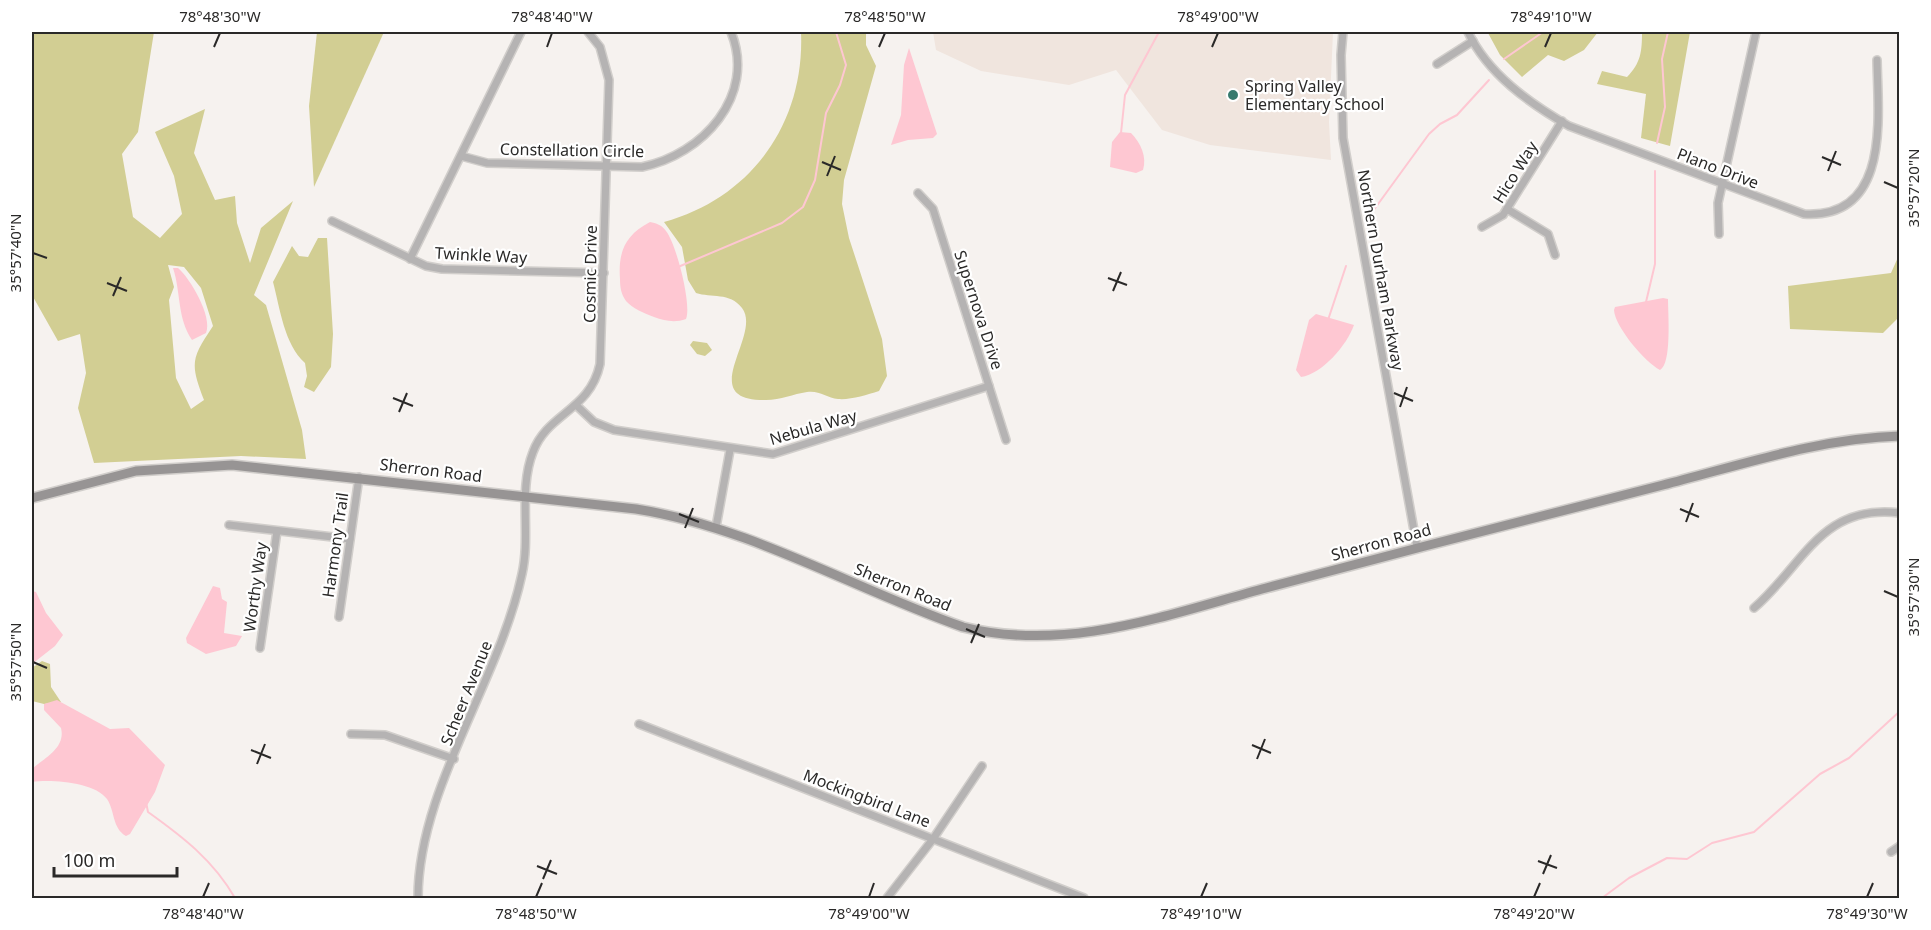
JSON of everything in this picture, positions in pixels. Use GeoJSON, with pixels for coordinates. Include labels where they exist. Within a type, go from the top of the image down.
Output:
{"type":"FeatureCollection","features":[{"type":"Feature","properties":{"kind":"main road","name":"Sherron Road"},"geometry":{"type":"LineString","coordinates":[[32,498],[136,471],[177,467],[258,466],[653,512],[716,527],[929,615],[982,632],[1019,637],[1059,636],[1110,630],[1417,547],[1832,443],[1899,436]]}},
{"type":"Feature","properties":{"kind":"street"},"geometry":{"type":"LineString","coordinates":[[410,259],[521,32]]}},
{"type":"Feature","properties":{"kind":"street","name":"Cosmic Drive"},"geometry":{"type":"LineString","coordinates":[[526,496],[529,468],[535,446],[548,428],[577,406],[597,378],[600,364],[609,80],[600,47],[588,32]]}},
{"type":"Feature","properties":{"kind":"street","name":"Constellation Circle"},"geometry":{"type":"LineString","coordinates":[[460,156],[487,162],[607,166],[642,167],[664,162],[681,154],[711,127],[733,98],[738,77],[735,41],[731,32]]}},
{"type":"Feature","properties":{"kind":"street","name":"Northern Durham Parkway"},"geometry":{"type":"LineString","coordinates":[[1343,32],[1341,55],[1344,138],[1417,547]]}},
{"type":"Feature","properties":{"kind":"street","name":"Plano Drive"},"geometry":{"type":"LineString","coordinates":[[1468,32],[1508,83],[1542,110],[1562,121],[1804,214],[1830,212],[1854,198],[1865,182],[1878,140],[1877,60]]}},
{"type":"Feature","properties":{"kind":"street"},"geometry":{"type":"LineString","coordinates":[[1719,234],[1717,214],[1722,184],[1756,32]]}},
{"type":"Feature","properties":{"kind":"street"},"geometry":{"type":"LineString","coordinates":[[1437,64],[1473,41]]}},
{"type":"Feature","properties":{"kind":"street","name":"Hico Way"},"geometry":{"type":"LineString","coordinates":[[1482,227],[1503,215],[1562,121]]}},
{"type":"Feature","properties":{"kind":"street","name":"Supernova Drive"},"geometry":{"type":"LineString","coordinates":[[918,193],[933,209],[1006,440]]}},
{"type":"Feature","properties":{"kind":"street"},"geometry":{"type":"LineString","coordinates":[[1507,209],[1548,234],[1555,255]]}},
{"type":"Feature","properties":{"kind":"street","name":"Twinkle Way"},"geometry":{"type":"LineString","coordinates":[[332,221],[410,259],[442,269],[604,273]]}},
{"type":"Feature","properties":{"kind":"street","name":"Nebula Way"},"geometry":{"type":"LineString","coordinates":[[577,406],[594,422],[614,430],[765,455],[782,453],[989,386]]}},
{"type":"Feature","properties":{"kind":"street"},"geometry":{"type":"LineString","coordinates":[[716,527],[730,450]]}},
{"type":"Feature","properties":{"kind":"street","name":"Harmony Trail"},"geometry":{"type":"LineString","coordinates":[[339,618],[359,477]]}},
{"type":"Feature","properties":{"kind":"street","name":"Scheer Avenue"},"geometry":{"type":"LineString","coordinates":[[418,898],[421,851],[432,813],[500,646],[522,576],[526,496]]}},
{"type":"Feature","properties":{"kind":"street"},"geometry":{"type":"LineString","coordinates":[[1754,608],[1771,593],[1805,549],[1833,526],[1860,514],[1899,513]]}},
{"type":"Feature","properties":{"kind":"street"},"geometry":{"type":"LineString","coordinates":[[229,525],[350,538]]}},
{"type":"Feature","properties":{"kind":"street","name":"Worthy Way"},"geometry":{"type":"LineString","coordinates":[[260,648],[277,531]]}},
{"type":"Feature","properties":{"kind":"street","name":"Mockingbird Lane"},"geometry":{"type":"LineString","coordinates":[[639,724],[1084,898]]}},
{"type":"Feature","properties":{"kind":"street"},"geometry":{"type":"LineString","coordinates":[[351,734],[385,735],[454,759]]}},
{"type":"Feature","properties":{"kind":"street"},"geometry":{"type":"LineString","coordinates":[[887,898],[933,839],[982,766]]}},
{"type":"Feature","properties":{"kind":"street"},"geometry":{"type":"LineString","coordinates":[[1892,852],[1899,846]]}},
{"type":"Feature","properties":{"kind":"shaded area"},"geometry":{"type":"Polygon","coordinates":[[[32,32],[154,32],[138,132],[122,154],[133,217],[160,238],[182,214],[174,176],[155,132],[205,109],[194,153],[215,200],[235,196],[237,223],[250,263],[261,228],[293,201],[254,295],[266,305],[302,430],[306,459],[241,456],[94,463],[78,408],[86,373],[80,334],[58,341],[32,295],[32,32]],[[168,265],[174,287],[169,300],[176,378],[191,409],[204,400],[196,377],[195,362],[200,346],[213,326],[201,288],[184,267],[168,265]]]}},
{"type":"Feature","properties":{"kind":"shaded area"},"geometry":{"type":"Polygon","coordinates":[[[317,32],[384,32],[314,187],[309,106],[317,32]]]}},
{"type":"Feature","properties":{"kind":"shaded area"},"geometry":{"type":"Polygon","coordinates":[[[801,32],[866,32],[866,45],[876,66],[844,180],[842,204],[849,238],[882,339],[887,376],[879,391],[848,399],[838,399],[811,392],[766,400],[745,397],[734,390],[732,378],[734,364],[746,320],[742,308],[726,298],[696,293],[688,280],[682,247],[664,222],[695,211],[723,195],[747,175],[767,152],[783,125],[794,96],[800,65],[801,32]]]}},
{"type":"Feature","properties":{"kind":"shaded area","name":"Spring Valley Elementary School"},"geometry":{"type":"Polygon","coordinates":[[[933,32],[1333,32],[1329,122],[1331,160],[1210,145],[1162,130],[1116,70],[1069,85],[981,71],[936,50],[933,32]]]}},
{"type":"Feature","properties":{"kind":"shaded area"},"geometry":{"type":"Polygon","coordinates":[[[1598,32],[1584,50],[1564,61],[1548,55],[1522,77],[1500,55],[1488,33],[1598,32]]]}},
{"type":"Feature","properties":{"kind":"shaded area"},"geometry":{"type":"Polygon","coordinates":[[[1642,32],[1690,32],[1670,146],[1641,138],[1646,94],[1597,84],[1602,71],[1627,77],[1632,72],[1640,56],[1642,32]]]}},
{"type":"Feature","properties":{"kind":"shaded area"},"geometry":{"type":"Polygon","coordinates":[[[909,48],[937,134],[933,138],[908,140],[891,145],[901,115],[904,65],[909,48]]]}},
{"type":"Feature","properties":{"kind":"shaded area"},"geometry":{"type":"Polygon","coordinates":[[[1120,132],[1131,133],[1138,141],[1144,155],[1143,170],[1136,173],[1110,167],[1112,142],[1120,132]]]}},
{"type":"Feature","properties":{"kind":"shaded area"},"geometry":{"type":"Polygon","coordinates":[[[650,222],[664,229],[674,248],[685,288],[686,319],[662,320],[639,311],[626,301],[622,293],[620,261],[625,245],[634,233],[650,222]]]}},
{"type":"Feature","properties":{"kind":"shaded area"},"geometry":{"type":"Polygon","coordinates":[[[318,238],[327,238],[333,334],[331,367],[314,392],[304,387],[307,376],[305,363],[287,336],[273,282],[292,246],[299,256],[308,257],[318,238]]]}},
{"type":"Feature","properties":{"kind":"shaded area"},"geometry":{"type":"Polygon","coordinates":[[[1899,255],[1899,317],[1883,333],[1790,329],[1788,286],[1891,273],[1899,255]]]}},
{"type":"Feature","properties":{"kind":"shaded area"},"geometry":{"type":"Polygon","coordinates":[[[173,268],[178,268],[188,280],[199,298],[206,318],[206,333],[192,340],[184,323],[173,268]]]}},
{"type":"Feature","properties":{"kind":"shaded area"},"geometry":{"type":"Polygon","coordinates":[[[1668,299],[1668,349],[1664,366],[1660,370],[1647,360],[1625,334],[1614,310],[1615,307],[1668,299]]]}},
{"type":"Feature","properties":{"kind":"shaded area"},"geometry":{"type":"Polygon","coordinates":[[[1316,314],[1354,325],[1346,341],[1325,365],[1301,377],[1296,370],[1309,320],[1316,314]]]}},
{"type":"Feature","properties":{"kind":"shaded area"},"geometry":{"type":"Polygon","coordinates":[[[693,341],[707,343],[712,350],[705,356],[697,354],[690,345],[693,341]]]}},
{"type":"Feature","properties":{"kind":"shaded area"},"geometry":{"type":"Polygon","coordinates":[[[213,586],[220,588],[222,599],[227,602],[224,633],[242,636],[236,646],[206,654],[187,643],[186,638],[213,586]]]}},
{"type":"Feature","properties":{"kind":"shaded area"},"geometry":{"type":"Polygon","coordinates":[[[32,591],[36,592],[46,613],[63,635],[55,646],[32,664],[32,591]]]}},
{"type":"Feature","properties":{"kind":"shaded area"},"geometry":{"type":"Polygon","coordinates":[[[42,661],[50,664],[51,687],[61,702],[44,704],[32,701],[32,668],[42,661]]]}},
{"type":"Feature","properties":{"kind":"shaded area"},"geometry":{"type":"Polygon","coordinates":[[[57,700],[110,729],[129,728],[165,765],[155,792],[130,834],[126,836],[118,829],[107,799],[101,793],[72,783],[32,782],[32,769],[53,752],[62,735],[61,728],[44,710],[44,704],[57,700]]]}},
{"type":"Feature","properties":{"kind":"waterway"},"geometry":{"type":"LineString","coordinates":[[678,267],[782,223],[803,207],[815,180],[826,113],[840,85],[846,65],[836,32]]}},
{"type":"Feature","properties":{"kind":"waterway"},"geometry":{"type":"LineString","coordinates":[[1121,133],[1125,95],[1159,32]]}},
{"type":"Feature","properties":{"kind":"waterway"},"geometry":{"type":"LineString","coordinates":[[1504,59],[1543,32]]}},
{"type":"Feature","properties":{"kind":"waterway"},"geometry":{"type":"LineString","coordinates":[[1657,143],[1665,107],[1662,59],[1668,32]]}},
{"type":"Feature","properties":{"kind":"waterway"},"geometry":{"type":"LineString","coordinates":[[1373,211],[1429,134],[1440,124],[1457,115],[1489,80]]}},
{"type":"Feature","properties":{"kind":"waterway"},"geometry":{"type":"LineString","coordinates":[[1646,302],[1655,264],[1655,171]]}},
{"type":"Feature","properties":{"kind":"waterway"},"geometry":{"type":"LineString","coordinates":[[1328,320],[1346,266]]}},
{"type":"Feature","properties":{"kind":"waterway"},"geometry":{"type":"LineString","coordinates":[[1602,898],[1629,878],[1667,858],[1687,859],[1712,843],[1754,832],[1820,774],[1849,758],[1900,711]]}},
{"type":"Feature","properties":{"kind":"waterway"},"geometry":{"type":"LineString","coordinates":[[146,802],[148,812],[196,850],[217,872],[235,898]]}},
{"type":"Feature","properties":{"kind":"place","name":"Spring Valley Elementary School"},"geometry":{"type":"Point","coordinates":[1233,95]}}]}
